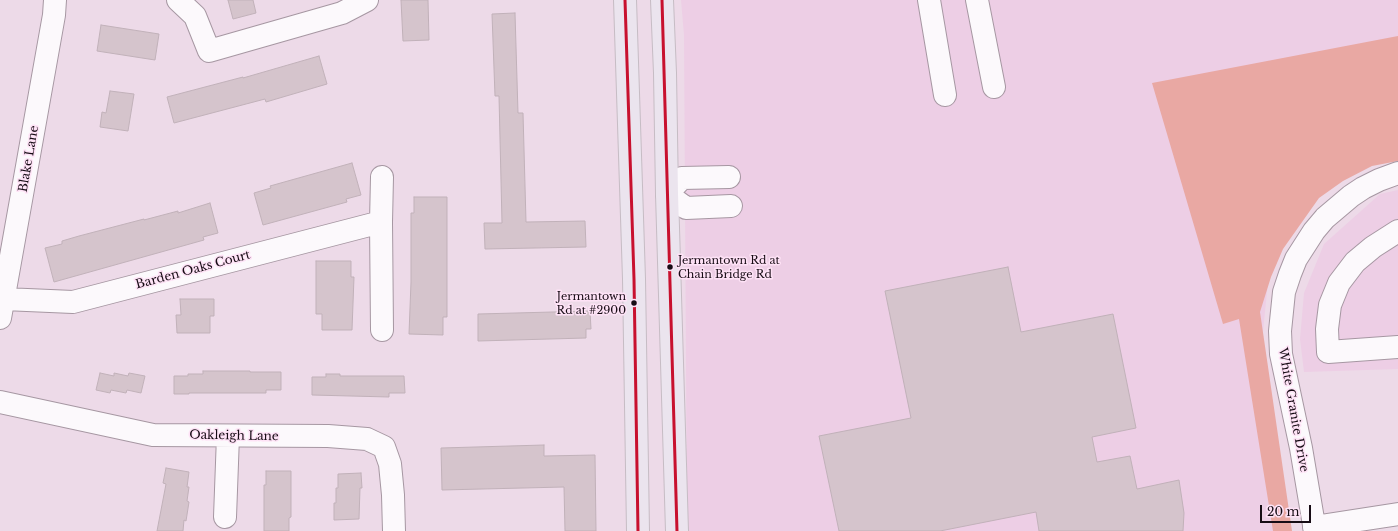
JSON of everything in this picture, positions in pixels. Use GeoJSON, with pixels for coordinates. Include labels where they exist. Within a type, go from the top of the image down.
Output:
{"type":"FeatureCollection","features":[{"type":"Feature","properties":{"kind":"main road"},"geometry":{"type":"LineString","coordinates":[[625,0],[634,279],[638,531]]}},
{"type":"Feature","properties":{"kind":"main road"},"geometry":{"type":"LineString","coordinates":[[662,0],[666,73],[667,194],[677,531]]}},
{"type":"Feature","properties":{"kind":"street","name":"Blake Lane"},"geometry":{"type":"LineString","coordinates":[[1,305],[53,22],[55,0]]}},
{"type":"Feature","properties":{"kind":"street"},"geometry":{"type":"LineString","coordinates":[[178,0],[194,16],[209,50],[342,13],[367,0]]}},
{"type":"Feature","properties":{"kind":"street"},"geometry":{"type":"LineString","coordinates":[[929,0],[945,95]]}},
{"type":"Feature","properties":{"kind":"street"},"geometry":{"type":"LineString","coordinates":[[977,0],[994,88]]}},
{"type":"Feature","properties":{"kind":"street","name":"White Granite Drive"},"geometry":{"type":"LineString","coordinates":[[1315,529],[1301,448],[1282,354],[1280,331],[1284,292],[1296,259],[1314,231],[1325,218],[1363,188],[1398,173]]}},
{"type":"Feature","properties":{"kind":"street"},"geometry":{"type":"LineString","coordinates":[[382,177],[382,330]]}},
{"type":"Feature","properties":{"kind":"street"},"geometry":{"type":"LineString","coordinates":[[729,177],[682,178],[667,194],[686,208],[731,206]]}},
{"type":"Feature","properties":{"kind":"street","name":"Barden Oaks Court"},"geometry":{"type":"LineString","coordinates":[[1,305],[73,302],[381,222]]}},
{"type":"Feature","properties":{"kind":"street"},"geometry":{"type":"LineString","coordinates":[[1398,231],[1373,246],[1355,262],[1339,283],[1330,304],[1327,329],[1328,352],[1398,347]]}},
{"type":"Feature","properties":{"kind":"street","name":"Oakleigh Lane"},"geometry":{"type":"LineString","coordinates":[[0,402],[154,435],[328,436],[367,439],[384,447],[390,464],[394,531]]}},
{"type":"Feature","properties":{"kind":"street"},"geometry":{"type":"LineString","coordinates":[[225,517],[228,436]]}},
{"type":"Feature","properties":{"kind":"street"},"geometry":{"type":"LineString","coordinates":[[1315,529],[1398,514]]}},
{"type":"Feature","properties":{"kind":"shaded area"},"geometry":{"type":"Polygon","coordinates":[[[681,0],[1398,0],[1398,147],[1358,163],[1306,206],[1269,272],[1260,362],[1291,531],[687,531],[684,35],[681,0]]]}},
{"type":"Feature","properties":{"kind":"shaded area"},"geometry":{"type":"Polygon","coordinates":[[[1398,36],[1398,161],[1372,166],[1343,181],[1319,198],[1283,249],[1271,277],[1260,312],[1292,531],[1273,531],[1239,319],[1223,324],[1152,83],[1398,36]]]}},
{"type":"Feature","properties":{"kind":"shaded area"},"geometry":{"type":"Polygon","coordinates":[[[1398,190],[1398,369],[1304,372],[1300,339],[1304,293],[1324,244],[1380,194],[1398,190]]]}},
{"type":"Feature","properties":{"kind":"building"},"geometry":{"type":"Polygon","coordinates":[[[228,0],[253,0],[256,13],[233,19],[228,0]]]}},
{"type":"Feature","properties":{"kind":"building"},"geometry":{"type":"Polygon","coordinates":[[[401,0],[428,0],[429,40],[403,41],[401,0]]]}},
{"type":"Feature","properties":{"kind":"building"},"geometry":{"type":"Polygon","coordinates":[[[515,13],[518,113],[523,113],[526,222],[585,221],[586,247],[485,249],[484,223],[502,223],[499,96],[495,96],[492,14],[515,13]]]}},
{"type":"Feature","properties":{"kind":"building"},"geometry":{"type":"Polygon","coordinates":[[[101,25],[159,34],[155,60],[97,51],[101,25]]]}},
{"type":"Feature","properties":{"kind":"building"},"geometry":{"type":"Polygon","coordinates":[[[319,56],[327,84],[266,102],[265,99],[174,123],[167,97],[243,78],[319,56]]]}},
{"type":"Feature","properties":{"kind":"building"},"geometry":{"type":"Polygon","coordinates":[[[110,91],[134,94],[128,131],[100,127],[102,112],[106,113],[110,91]]]}},
{"type":"Feature","properties":{"kind":"building"},"geometry":{"type":"Polygon","coordinates":[[[352,163],[361,195],[346,199],[347,202],[263,225],[254,193],[271,188],[270,186],[352,163]]]}},
{"type":"Feature","properties":{"kind":"building"},"geometry":{"type":"Polygon","coordinates":[[[414,197],[447,197],[447,317],[443,317],[443,335],[409,334],[411,213],[414,213],[414,197]]]}},
{"type":"Feature","properties":{"kind":"building"},"geometry":{"type":"Polygon","coordinates":[[[210,203],[218,233],[203,237],[204,240],[54,282],[45,248],[62,244],[62,241],[79,236],[178,211],[178,213],[210,203]]]}},
{"type":"Feature","properties":{"kind":"building"},"geometry":{"type":"Polygon","coordinates":[[[316,261],[351,261],[351,277],[354,277],[352,330],[322,330],[322,314],[316,314],[316,261]]]}},
{"type":"Feature","properties":{"kind":"building"},"geometry":{"type":"Polygon","coordinates":[[[1008,267],[1021,332],[1113,314],[1136,428],[1092,437],[1097,462],[1130,456],[1137,489],[1179,480],[1184,513],[1183,531],[1039,531],[1036,512],[940,531],[839,531],[819,436],[911,418],[885,291],[1008,267]]]}},
{"type":"Feature","properties":{"kind":"building"},"geometry":{"type":"Polygon","coordinates":[[[180,299],[214,299],[214,316],[210,316],[210,333],[177,333],[176,315],[181,315],[180,299]]]}},
{"type":"Feature","properties":{"kind":"building"},"geometry":{"type":"Polygon","coordinates":[[[590,311],[591,329],[586,329],[586,338],[478,341],[478,314],[590,311]]]}},
{"type":"Feature","properties":{"kind":"building"},"geometry":{"type":"Polygon","coordinates":[[[203,371],[281,372],[281,390],[266,390],[266,393],[174,394],[174,376],[203,374],[203,371]]]}},
{"type":"Feature","properties":{"kind":"building"},"geometry":{"type":"Polygon","coordinates":[[[100,373],[114,376],[114,373],[128,376],[129,373],[145,376],[141,393],[127,390],[126,393],[111,390],[110,393],[96,390],[100,373]]]}},
{"type":"Feature","properties":{"kind":"building"},"geometry":{"type":"Polygon","coordinates":[[[326,374],[340,374],[340,376],[404,376],[405,393],[389,393],[389,397],[312,395],[312,377],[326,377],[326,374]]]}},
{"type":"Feature","properties":{"kind":"building"},"geometry":{"type":"Polygon","coordinates":[[[544,445],[544,456],[595,455],[596,531],[565,531],[564,487],[442,490],[441,448],[544,445]]]}},
{"type":"Feature","properties":{"kind":"building"},"geometry":{"type":"Polygon","coordinates":[[[166,468],[189,472],[187,501],[189,502],[186,521],[184,520],[183,531],[157,531],[166,484],[163,483],[166,468]]]}},
{"type":"Feature","properties":{"kind":"building"},"geometry":{"type":"Polygon","coordinates":[[[266,471],[291,471],[291,517],[289,518],[289,531],[264,531],[264,485],[266,485],[266,471]]]}},
{"type":"Feature","properties":{"kind":"building"},"geometry":{"type":"Polygon","coordinates":[[[361,473],[362,488],[360,488],[359,519],[334,520],[334,503],[336,503],[338,474],[361,473]]]}},
{"type":"Feature","properties":{"kind":"transit line"},"geometry":{"type":"LineString","coordinates":[[625,0],[634,279],[638,531]]}},
{"type":"Feature","properties":{"kind":"transit line"},"geometry":{"type":"LineString","coordinates":[[662,0],[677,531]]}},
{"type":"Feature","properties":{"kind":"place","name":"Jermantown Rd at Chain Bridge Rd"},"geometry":{"type":"Point","coordinates":[670,267]}},
{"type":"Feature","properties":{"kind":"place","name":"Jermantown Rd at #2900"},"geometry":{"type":"Point","coordinates":[634,303]}}]}
